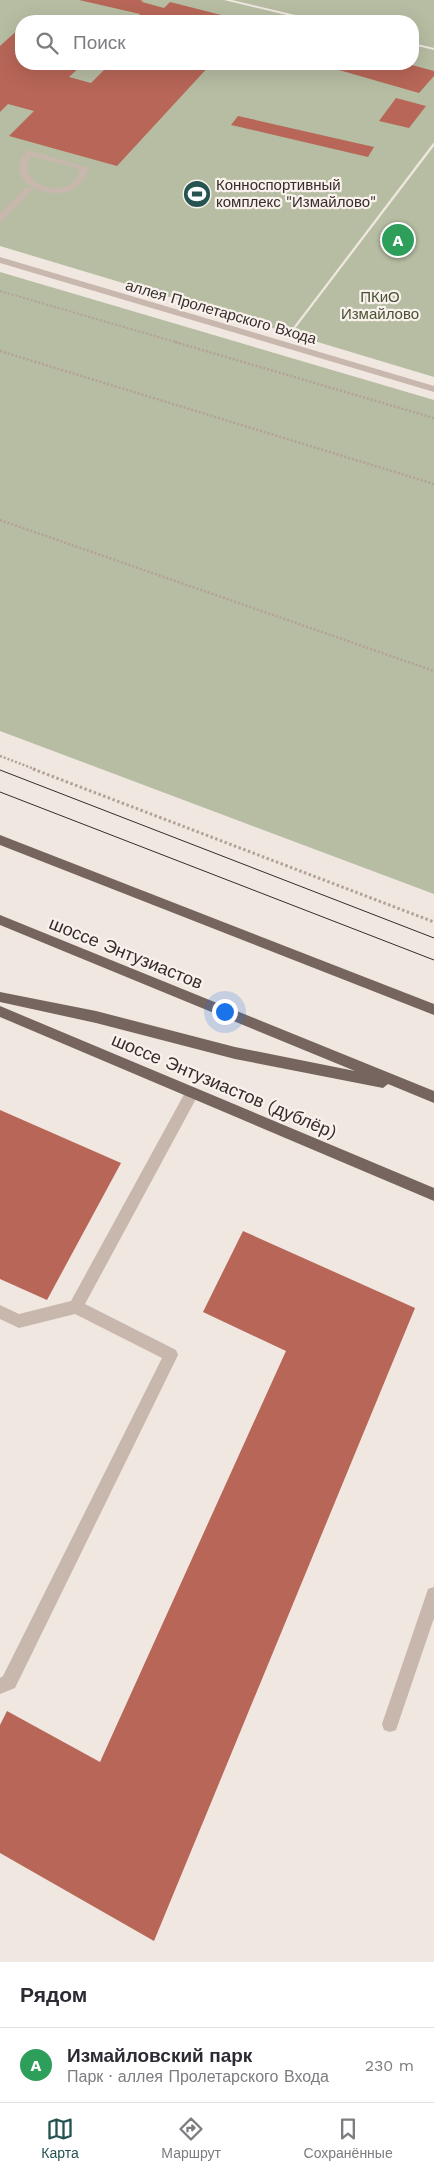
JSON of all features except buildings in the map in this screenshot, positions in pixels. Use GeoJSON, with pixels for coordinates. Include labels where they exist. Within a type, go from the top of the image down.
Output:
{"type":"FeatureCollection","features":[{"type":"Feature","properties":{"kind":"main road"},"geometry":{"type":"LineString","coordinates":[[0,840],[434,1010]]}},
{"type":"Feature","properties":{"kind":"main road","name":"шоссе Энтузиастов"},"geometry":{"type":"LineString","coordinates":[[0,920],[434,1097]]}},
{"type":"Feature","properties":{"kind":"main road"},"geometry":{"type":"LineString","coordinates":[[0,996],[96,1017],[235,1053],[410,1087]]}},
{"type":"Feature","properties":{"kind":"main road","name":"шоссе Энтузиастов (дублёр)"},"geometry":{"type":"LineString","coordinates":[[0,1011],[434,1195]]}},
{"type":"Feature","properties":{"kind":"street"},"geometry":{"type":"LineString","coordinates":[[14,162],[28,153],[85,168],[83,175],[76,182],[66,187],[41,191],[29,189],[19,184]]}},
{"type":"Feature","properties":{"kind":"street"},"geometry":{"type":"LineString","coordinates":[[0,218],[29,189]]}},
{"type":"Feature","properties":{"kind":"street","name":"аллея Пролетарского Входа"},"geometry":{"type":"LineString","coordinates":[[0,260],[434,389]]}},
{"type":"Feature","properties":{"kind":"street"},"geometry":{"type":"LineString","coordinates":[[76,1307],[192,1093]]}},
{"type":"Feature","properties":{"kind":"street"},"geometry":{"type":"LineString","coordinates":[[0,1312],[19,1321],[76,1307],[171,1355],[9,1682],[0,1686]]}},
{"type":"Feature","properties":{"kind":"street"},"geometry":{"type":"LineString","coordinates":[[390,1724],[434,1595]]}},
{"type":"Feature","properties":{"kind":"path"},"geometry":{"type":"LineString","coordinates":[[0,291],[434,418]]}},
{"type":"Feature","properties":{"kind":"path"},"geometry":{"type":"LineString","coordinates":[[0,351],[434,484]]}},
{"type":"Feature","properties":{"kind":"path"},"geometry":{"type":"LineString","coordinates":[[0,520],[434,671]]}},
{"type":"Feature","properties":{"kind":"path"},"geometry":{"type":"LineString","coordinates":[[0,756],[434,922]]}},
{"type":"Feature","properties":{"kind":"green space","name":"Конноспортивный комплекс \"Измайлово\""},"geometry":{"type":"Polygon","coordinates":[[[0,0],[224,0],[287,15],[15,15],[15,70],[419,70],[419,46],[434,50],[434,142],[289,333],[0,246],[0,0]]]}},
{"type":"Feature","properties":{"kind":"green space"},"geometry":{"type":"Polygon","coordinates":[[[232,0],[434,0],[434,48],[419,44],[419,15],[296,15],[232,0]]]}},
{"type":"Feature","properties":{"kind":"green space","name":"ПКиО Измайлово"},"geometry":{"type":"Polygon","coordinates":[[[434,146],[434,377],[291,334],[434,146]]]}},
{"type":"Feature","properties":{"kind":"green space"},"geometry":{"type":"Polygon","coordinates":[[[0,272],[434,400],[434,894],[0,731],[0,272]]]}},
{"type":"Feature","properties":{"kind":"tram line"},"geometry":{"type":"LineString","coordinates":[[0,770],[434,938]]}},
{"type":"Feature","properties":{"kind":"tram line"},"geometry":{"type":"LineString","coordinates":[[0,792],[434,960]]}},
{"type":"Feature","properties":{"kind":"place","name":"Конноспортивный комплекс \"Измайлово\""},"geometry":{"type":"Point","coordinates":[197,194]}},
{"type":"Feature","properties":{"kind":"place","name":"Измайловский парк"},"geometry":{"type":"Point","coordinates":[398,240]}}]}
